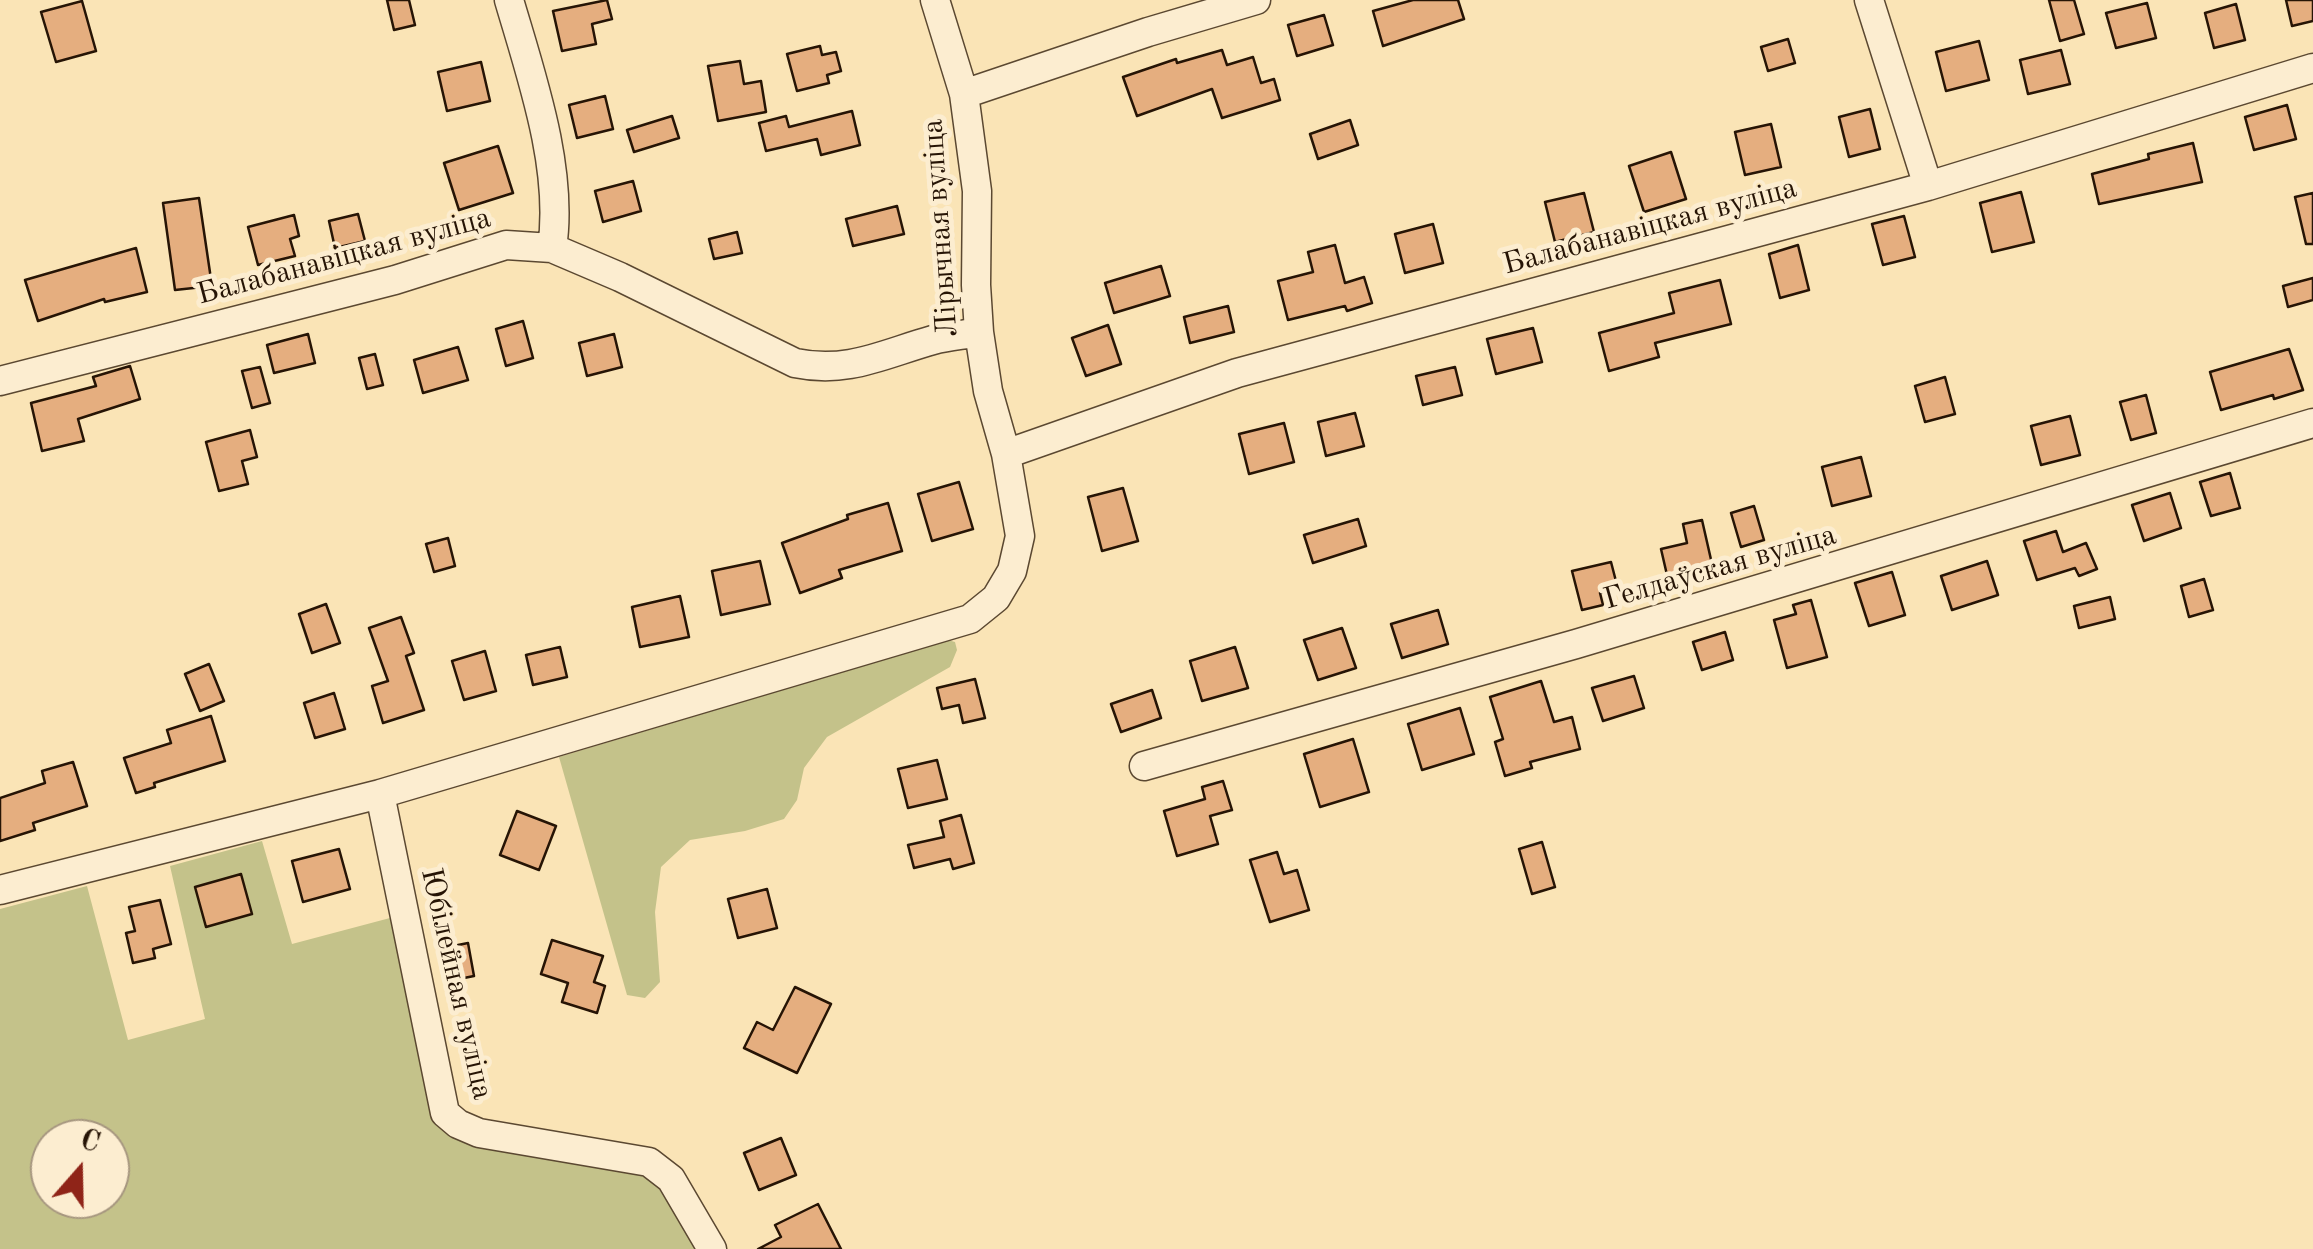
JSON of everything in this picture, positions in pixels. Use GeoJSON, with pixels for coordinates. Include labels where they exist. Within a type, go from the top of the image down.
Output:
{"type":"FeatureCollection","features":[{"type":"Feature","properties":{"kind":"street"},"geometry":{"type":"LineString","coordinates":[[509,0],[533,82],[553,184],[556,223],[552,248]]}},
{"type":"Feature","properties":{"kind":"street","name":"Лірычная вуліца"},"geometry":{"type":"LineString","coordinates":[[0,890],[380,794],[970,619],[996,598],[1012,571],[1020,536],[979,332],[977,191],[964,94],[935,0]]}},
{"type":"Feature","properties":{"kind":"street"},"geometry":{"type":"LineString","coordinates":[[964,94],[1256,0]]}},
{"type":"Feature","properties":{"kind":"street"},"geometry":{"type":"LineString","coordinates":[[1868,0],[1928,186]]}},
{"type":"Feature","properties":{"kind":"street","name":"Балабанавіцкая вуліца"},"geometry":{"type":"LineString","coordinates":[[1006,454],[1237,373],[1928,186],[2313,68]]}},
{"type":"Feature","properties":{"kind":"street","name":"Балабанавіцкая вуліца"},"geometry":{"type":"LineString","coordinates":[[0,381],[395,280],[506,245],[552,248],[796,363],[822,368],[848,366],[936,339],[979,332]]}},
{"type":"Feature","properties":{"kind":"street","name":"Гелдаўская вуліца"},"geometry":{"type":"LineString","coordinates":[[1144,766],[1576,644],[2313,423]]}},
{"type":"Feature","properties":{"kind":"street","name":"Юбілейная вуліца"},"geometry":{"type":"LineString","coordinates":[[380,794],[446,1113],[458,1124],[480,1133],[649,1162],[678,1190],[712,1249]]}},
{"type":"Feature","properties":{"kind":"shaded area"},"geometry":{"type":"Polygon","coordinates":[[[948,640],[955,642],[957,650],[950,667],[827,737],[804,768],[797,800],[784,819],[745,831],[690,840],[661,867],[655,912],[660,982],[645,998],[627,995],[559,757],[948,640]]]}},
{"type":"Feature","properties":{"kind":"shaded area"},"geometry":{"type":"Polygon","coordinates":[[[262,841],[292,944],[390,918],[432,1118],[456,1135],[641,1170],[662,1188],[700,1249],[0,1249],[0,909],[87,886],[128,1040],[205,1019],[170,866],[262,841]]]}},
{"type":"Feature","properties":{"kind":"building"},"geometry":{"type":"Polygon","coordinates":[[[387,0],[409,0],[415,25],[394,30],[387,0]]]}},
{"type":"Feature","properties":{"kind":"building"},"geometry":{"type":"Polygon","coordinates":[[[607,0],[612,19],[592,24],[596,44],[562,51],[553,11],[607,0]]]}},
{"type":"Feature","properties":{"kind":"building"},"geometry":{"type":"Polygon","coordinates":[[[1413,0],[1458,0],[1464,19],[1383,46],[1373,11],[1413,0]]]}},
{"type":"Feature","properties":{"kind":"building"},"geometry":{"type":"Polygon","coordinates":[[[2049,0],[2074,0],[2084,34],[2060,41],[2049,0]]]}},
{"type":"Feature","properties":{"kind":"building"},"geometry":{"type":"Polygon","coordinates":[[[2286,0],[2313,0],[2313,21],[2292,26],[2286,0]]]}},
{"type":"Feature","properties":{"kind":"building"},"geometry":{"type":"Polygon","coordinates":[[[82,1],[96,51],[56,62],[41,12],[82,1]]]}},
{"type":"Feature","properties":{"kind":"building"},"geometry":{"type":"Polygon","coordinates":[[[2147,3],[2156,38],[2116,48],[2106,13],[2147,3]]]}},
{"type":"Feature","properties":{"kind":"building"},"geometry":{"type":"Polygon","coordinates":[[[2236,4],[2245,40],[2214,48],[2205,13],[2236,4]]]}},
{"type":"Feature","properties":{"kind":"building"},"geometry":{"type":"Polygon","coordinates":[[[1324,15],[1333,45],[1297,56],[1288,25],[1324,15]]]}},
{"type":"Feature","properties":{"kind":"building"},"geometry":{"type":"Polygon","coordinates":[[[1788,39],[1795,63],[1768,71],[1761,47],[1788,39]]]}},
{"type":"Feature","properties":{"kind":"building"},"geometry":{"type":"Polygon","coordinates":[[[1979,41],[1989,80],[1946,91],[1936,52],[1979,41]]]}},
{"type":"Feature","properties":{"kind":"building"},"geometry":{"type":"Polygon","coordinates":[[[820,46],[822,55],[836,52],[841,71],[827,75],[829,83],[797,91],[787,54],[820,46]]]}},
{"type":"Feature","properties":{"kind":"building"},"geometry":{"type":"Polygon","coordinates":[[[1222,50],[1227,65],[1253,57],[1261,83],[1274,79],[1280,100],[1222,118],[1212,89],[1137,116],[1123,77],[1176,59],[1177,63],[1222,50]]]}},
{"type":"Feature","properties":{"kind":"building"},"geometry":{"type":"Polygon","coordinates":[[[2061,50],[2070,84],[2028,94],[2020,60],[2061,50]]]}},
{"type":"Feature","properties":{"kind":"building"},"geometry":{"type":"Polygon","coordinates":[[[740,61],[744,84],[761,81],[766,112],[718,121],[708,66],[740,61]]]}},
{"type":"Feature","properties":{"kind":"building"},"geometry":{"type":"Polygon","coordinates":[[[481,62],[490,101],[447,111],[438,72],[481,62]]]}},
{"type":"Feature","properties":{"kind":"building"},"geometry":{"type":"Polygon","coordinates":[[[605,96],[613,129],[577,138],[569,105],[605,96]]]}},
{"type":"Feature","properties":{"kind":"building"},"geometry":{"type":"Polygon","coordinates":[[[2287,105],[2296,139],[2254,150],[2245,117],[2287,105]]]}},
{"type":"Feature","properties":{"kind":"building"},"geometry":{"type":"Polygon","coordinates":[[[1870,109],[1880,149],[1849,157],[1839,117],[1870,109]]]}},
{"type":"Feature","properties":{"kind":"building"},"geometry":{"type":"Polygon","coordinates":[[[852,111],[860,145],[821,155],[817,139],[766,151],[759,123],[786,116],[789,127],[852,111]]]}},
{"type":"Feature","properties":{"kind":"building"},"geometry":{"type":"Polygon","coordinates":[[[672,116],[679,138],[634,152],[627,130],[672,116]]]}},
{"type":"Feature","properties":{"kind":"building"},"geometry":{"type":"Polygon","coordinates":[[[1350,120],[1358,145],[1318,159],[1310,134],[1350,120]]]}},
{"type":"Feature","properties":{"kind":"building"},"geometry":{"type":"Polygon","coordinates":[[[1771,124],[1781,167],[1745,175],[1735,132],[1771,124]]]}},
{"type":"Feature","properties":{"kind":"building"},"geometry":{"type":"Polygon","coordinates":[[[2193,143],[2202,182],[2099,204],[2092,174],[2193,143]]]}},
{"type":"Feature","properties":{"kind":"building"},"geometry":{"type":"Polygon","coordinates":[[[498,146],[513,193],[459,210],[444,163],[498,146]]]}},
{"type":"Feature","properties":{"kind":"building"},"geometry":{"type":"Polygon","coordinates":[[[1671,152],[1686,199],[1644,212],[1629,166],[1671,152]]]}},
{"type":"Feature","properties":{"kind":"building"},"geometry":{"type":"Polygon","coordinates":[[[633,181],[641,211],[603,222],[595,191],[633,181]]]}},
{"type":"Feature","properties":{"kind":"building"},"geometry":{"type":"Polygon","coordinates":[[[2021,192],[2034,242],[1992,252],[1980,203],[2021,192]]]}},
{"type":"Feature","properties":{"kind":"building"},"geometry":{"type":"Polygon","coordinates":[[[1584,193],[1594,232],[1555,242],[1545,202],[1584,193]]]}},
{"type":"Feature","properties":{"kind":"building"},"geometry":{"type":"Polygon","coordinates":[[[2313,193],[2313,244],[2306,244],[2295,197],[2313,193]]]}},
{"type":"Feature","properties":{"kind":"building"},"geometry":{"type":"Polygon","coordinates":[[[199,198],[212,286],[175,290],[163,203],[199,198]]]}},
{"type":"Feature","properties":{"kind":"building"},"geometry":{"type":"Polygon","coordinates":[[[897,206],[904,234],[853,246],[846,219],[897,206]]]}},
{"type":"Feature","properties":{"kind":"building"},"geometry":{"type":"Polygon","coordinates":[[[358,214],[365,241],[335,248],[329,221],[358,214]]]}},
{"type":"Feature","properties":{"kind":"building"},"geometry":{"type":"Polygon","coordinates":[[[294,215],[299,236],[290,239],[295,256],[258,265],[248,227],[294,215]]]}},
{"type":"Feature","properties":{"kind":"building"},"geometry":{"type":"Polygon","coordinates":[[[1904,216],[1915,257],[1883,265],[1872,224],[1904,216]]]}},
{"type":"Feature","properties":{"kind":"building"},"geometry":{"type":"Polygon","coordinates":[[[1433,224],[1443,263],[1405,273],[1395,234],[1433,224]]]}},
{"type":"Feature","properties":{"kind":"building"},"geometry":{"type":"Polygon","coordinates":[[[737,232],[742,253],[714,259],[709,239],[737,232]]]}},
{"type":"Feature","properties":{"kind":"building"},"geometry":{"type":"Polygon","coordinates":[[[1335,245],[1345,283],[1364,277],[1372,303],[1288,320],[1278,281],[1313,272],[1308,252],[1335,245]]]}},
{"type":"Feature","properties":{"kind":"building"},"geometry":{"type":"Polygon","coordinates":[[[1798,245],[1809,290],[1780,298],[1769,254],[1798,245]]]}},
{"type":"Feature","properties":{"kind":"building"},"geometry":{"type":"Polygon","coordinates":[[[136,248],[147,292],[105,302],[104,299],[38,321],[25,280],[136,248]]]}},
{"type":"Feature","properties":{"kind":"building"},"geometry":{"type":"Polygon","coordinates":[[[1161,266],[1170,296],[1114,313],[1105,283],[1161,266]]]}},
{"type":"Feature","properties":{"kind":"building"},"geometry":{"type":"Polygon","coordinates":[[[2313,278],[2313,300],[2288,307],[2283,286],[2313,278]]]}},
{"type":"Feature","properties":{"kind":"building"},"geometry":{"type":"Polygon","coordinates":[[[1720,280],[1731,324],[1655,343],[1659,357],[1609,371],[1599,333],[1674,313],[1669,293],[1720,280]]]}},
{"type":"Feature","properties":{"kind":"building"},"geometry":{"type":"Polygon","coordinates":[[[1228,306],[1234,332],[1190,343],[1184,317],[1228,306]]]}},
{"type":"Feature","properties":{"kind":"building"},"geometry":{"type":"Polygon","coordinates":[[[523,321],[533,358],[506,366],[496,329],[523,321]]]}},
{"type":"Feature","properties":{"kind":"building"},"geometry":{"type":"Polygon","coordinates":[[[1108,325],[1121,364],[1086,376],[1072,338],[1108,325]]]}},
{"type":"Feature","properties":{"kind":"building"},"geometry":{"type":"Polygon","coordinates":[[[1533,328],[1542,362],[1496,374],[1487,339],[1533,328]]]}},
{"type":"Feature","properties":{"kind":"building"},"geometry":{"type":"Polygon","coordinates":[[[308,334],[315,363],[274,373],[267,345],[308,334]]]}},
{"type":"Feature","properties":{"kind":"building"},"geometry":{"type":"Polygon","coordinates":[[[614,334],[622,367],[587,376],[579,343],[614,334]]]}},
{"type":"Feature","properties":{"kind":"building"},"geometry":{"type":"Polygon","coordinates":[[[458,347],[468,380],[423,393],[414,360],[458,347]]]}},
{"type":"Feature","properties":{"kind":"building"},"geometry":{"type":"Polygon","coordinates":[[[2289,349],[2303,390],[2221,410],[2210,372],[2289,349]]]}},
{"type":"Feature","properties":{"kind":"building"},"geometry":{"type":"Polygon","coordinates":[[[375,354],[383,385],[367,389],[359,358],[375,354]]]}},
{"type":"Feature","properties":{"kind":"building"},"geometry":{"type":"Polygon","coordinates":[[[130,366],[140,399],[78,419],[84,441],[42,451],[31,403],[96,386],[93,377],[130,366]]]}},
{"type":"Feature","properties":{"kind":"building"},"geometry":{"type":"Polygon","coordinates":[[[260,367],[270,403],[252,408],[242,371],[260,367]]]}},
{"type":"Feature","properties":{"kind":"building"},"geometry":{"type":"Polygon","coordinates":[[[1455,367],[1462,395],[1423,405],[1416,376],[1455,367]]]}},
{"type":"Feature","properties":{"kind":"building"},"geometry":{"type":"Polygon","coordinates":[[[1945,377],[1955,414],[1925,422],[1915,386],[1945,377]]]}},
{"type":"Feature","properties":{"kind":"building"},"geometry":{"type":"Polygon","coordinates":[[[2146,395],[2156,433],[2131,440],[2120,402],[2146,395]]]}},
{"type":"Feature","properties":{"kind":"building"},"geometry":{"type":"Polygon","coordinates":[[[1355,413],[1364,446],[1326,456],[1318,422],[1355,413]]]}},
{"type":"Feature","properties":{"kind":"building"},"geometry":{"type":"Polygon","coordinates":[[[2070,416],[2080,455],[2041,465],[2031,426],[2070,416]]]}},
{"type":"Feature","properties":{"kind":"building"},"geometry":{"type":"Polygon","coordinates":[[[1284,423],[1294,462],[1249,474],[1239,434],[1284,423]]]}},
{"type":"Feature","properties":{"kind":"building"},"geometry":{"type":"Polygon","coordinates":[[[250,430],[257,457],[242,461],[248,484],[219,491],[206,442],[250,430]]]}},
{"type":"Feature","properties":{"kind":"building"},"geometry":{"type":"Polygon","coordinates":[[[1861,457],[1871,496],[1832,506],[1822,467],[1861,457]]]}},
{"type":"Feature","properties":{"kind":"building"},"geometry":{"type":"Polygon","coordinates":[[[2230,473],[2240,508],[2211,516],[2200,482],[2230,473]]]}},
{"type":"Feature","properties":{"kind":"building"},"geometry":{"type":"Polygon","coordinates":[[[959,482],[973,529],[932,541],[918,494],[959,482]]]}},
{"type":"Feature","properties":{"kind":"building"},"geometry":{"type":"Polygon","coordinates":[[[1123,488],[1138,541],[1102,551],[1088,497],[1123,488]]]}},
{"type":"Feature","properties":{"kind":"building"},"geometry":{"type":"Polygon","coordinates":[[[2170,493],[2181,528],[2144,541],[2132,505],[2170,493]]]}},
{"type":"Feature","properties":{"kind":"building"},"geometry":{"type":"Polygon","coordinates":[[[888,503],[902,551],[839,570],[842,578],[800,593],[782,543],[848,519],[847,515],[888,503]]]}},
{"type":"Feature","properties":{"kind":"building"},"geometry":{"type":"Polygon","coordinates":[[[1754,506],[1764,540],[1741,547],[1731,513],[1754,506]]]}},
{"type":"Feature","properties":{"kind":"building"},"geometry":{"type":"Polygon","coordinates":[[[1358,519],[1366,546],[1313,563],[1304,535],[1358,519]]]}},
{"type":"Feature","properties":{"kind":"building"},"geometry":{"type":"Polygon","coordinates":[[[1702,520],[1712,564],[1667,575],[1661,549],[1687,543],[1683,524],[1702,520]]]}},
{"type":"Feature","properties":{"kind":"building"},"geometry":{"type":"Polygon","coordinates":[[[2056,531],[2063,552],[2086,543],[2097,569],[2079,576],[2075,568],[2037,580],[2024,541],[2056,531]]]}},
{"type":"Feature","properties":{"kind":"building"},"geometry":{"type":"Polygon","coordinates":[[[448,538],[455,566],[434,572],[426,544],[448,538]]]}},
{"type":"Feature","properties":{"kind":"building"},"geometry":{"type":"Polygon","coordinates":[[[760,561],[770,604],[721,615],[712,571],[760,561]]]}},
{"type":"Feature","properties":{"kind":"building"},"geometry":{"type":"Polygon","coordinates":[[[1987,561],[1998,595],[1952,610],[1941,576],[1987,561]]]}},
{"type":"Feature","properties":{"kind":"building"},"geometry":{"type":"Polygon","coordinates":[[[1611,562],[1618,589],[1600,593],[1603,605],[1582,610],[1572,571],[1611,562]]]}},
{"type":"Feature","properties":{"kind":"building"},"geometry":{"type":"Polygon","coordinates":[[[1892,572],[1905,615],[1869,626],[1855,583],[1892,572]]]}},
{"type":"Feature","properties":{"kind":"building"},"geometry":{"type":"Polygon","coordinates":[[[2204,579],[2213,610],[2189,617],[2181,586],[2204,579]]]}},
{"type":"Feature","properties":{"kind":"building"},"geometry":{"type":"Polygon","coordinates":[[[680,596],[689,637],[640,647],[632,607],[680,596]]]}},
{"type":"Feature","properties":{"kind":"building"},"geometry":{"type":"Polygon","coordinates":[[[2110,597],[2115,619],[2079,628],[2074,606],[2110,597]]]}},
{"type":"Feature","properties":{"kind":"building"},"geometry":{"type":"Polygon","coordinates":[[[1811,600],[1827,657],[1787,668],[1774,620],[1796,614],[1793,605],[1811,600]]]}},
{"type":"Feature","properties":{"kind":"building"},"geometry":{"type":"Polygon","coordinates":[[[326,604],[340,643],[312,653],[299,614],[326,604]]]}},
{"type":"Feature","properties":{"kind":"building"},"geometry":{"type":"Polygon","coordinates":[[[1438,610],[1448,644],[1402,658],[1391,624],[1438,610]]]}},
{"type":"Feature","properties":{"kind":"building"},"geometry":{"type":"Polygon","coordinates":[[[401,617],[414,653],[406,656],[424,710],[383,723],[372,686],[388,681],[369,628],[401,617]]]}},
{"type":"Feature","properties":{"kind":"building"},"geometry":{"type":"Polygon","coordinates":[[[1342,628],[1356,668],[1318,680],[1304,640],[1342,628]]]}},
{"type":"Feature","properties":{"kind":"building"},"geometry":{"type":"Polygon","coordinates":[[[1725,632],[1733,660],[1702,670],[1693,642],[1725,632]]]}},
{"type":"Feature","properties":{"kind":"building"},"geometry":{"type":"Polygon","coordinates":[[[560,647],[567,677],[533,685],[526,655],[560,647]]]}},
{"type":"Feature","properties":{"kind":"building"},"geometry":{"type":"Polygon","coordinates":[[[1235,647],[1248,688],[1202,701],[1190,661],[1235,647]]]}},
{"type":"Feature","properties":{"kind":"building"},"geometry":{"type":"Polygon","coordinates":[[[485,651],[496,691],[464,700],[452,661],[485,651]]]}},
{"type":"Feature","properties":{"kind":"building"},"geometry":{"type":"Polygon","coordinates":[[[209,664],[224,701],[200,711],[185,674],[209,664]]]}},
{"type":"Feature","properties":{"kind":"building"},"geometry":{"type":"Polygon","coordinates":[[[1634,676],[1644,708],[1603,721],[1592,688],[1634,676]]]}},
{"type":"Feature","properties":{"kind":"building"},"geometry":{"type":"Polygon","coordinates":[[[975,679],[985,718],[963,723],[959,705],[942,709],[937,688],[975,679]]]}},
{"type":"Feature","properties":{"kind":"building"},"geometry":{"type":"Polygon","coordinates":[[[1541,681],[1554,722],[1572,717],[1580,749],[1530,762],[1532,768],[1505,776],[1495,742],[1503,739],[1490,697],[1541,681]]]}},
{"type":"Feature","properties":{"kind":"building"},"geometry":{"type":"Polygon","coordinates":[[[1152,690],[1161,718],[1121,732],[1111,704],[1152,690]]]}},
{"type":"Feature","properties":{"kind":"building"},"geometry":{"type":"Polygon","coordinates":[[[334,693],[345,729],[315,738],[304,703],[334,693]]]}},
{"type":"Feature","properties":{"kind":"building"},"geometry":{"type":"Polygon","coordinates":[[[1460,708],[1474,754],[1422,770],[1408,724],[1460,708]]]}},
{"type":"Feature","properties":{"kind":"building"},"geometry":{"type":"Polygon","coordinates":[[[211,716],[225,761],[154,783],[155,787],[136,793],[124,758],[171,743],[167,730],[211,716]]]}},
{"type":"Feature","properties":{"kind":"building"},"geometry":{"type":"Polygon","coordinates":[[[1353,739],[1369,792],[1320,807],[1304,754],[1353,739]]]}},
{"type":"Feature","properties":{"kind":"building"},"geometry":{"type":"Polygon","coordinates":[[[937,760],[947,799],[908,808],[898,769],[937,760]]]}},
{"type":"Feature","properties":{"kind":"building"},"geometry":{"type":"Polygon","coordinates":[[[73,762],[87,806],[33,823],[35,830],[0,841],[0,798],[45,783],[42,771],[73,762]]]}},
{"type":"Feature","properties":{"kind":"building"},"geometry":{"type":"Polygon","coordinates":[[[1223,781],[1232,810],[1210,816],[1218,844],[1177,856],[1164,811],[1205,799],[1202,787],[1223,781]]]}},
{"type":"Feature","properties":{"kind":"building"},"geometry":{"type":"Polygon","coordinates":[[[517,811],[556,826],[539,870],[500,855],[517,811]]]}},
{"type":"Feature","properties":{"kind":"building"},"geometry":{"type":"Polygon","coordinates":[[[961,815],[974,863],[953,869],[950,859],[914,868],[908,845],[944,837],[940,821],[961,815]]]}},
{"type":"Feature","properties":{"kind":"building"},"geometry":{"type":"Polygon","coordinates":[[[1542,842],[1555,887],[1532,894],[1519,849],[1542,842]]]}},
{"type":"Feature","properties":{"kind":"building"},"geometry":{"type":"Polygon","coordinates":[[[339,849],[350,889],[303,902],[292,861],[339,849]]]}},
{"type":"Feature","properties":{"kind":"building"},"geometry":{"type":"Polygon","coordinates":[[[1277,852],[1284,874],[1297,870],[1309,910],[1270,922],[1250,860],[1277,852]]]}},
{"type":"Feature","properties":{"kind":"building"},"geometry":{"type":"Polygon","coordinates":[[[241,874],[252,914],[206,927],[195,887],[241,874]]]}},
{"type":"Feature","properties":{"kind":"building"},"geometry":{"type":"Polygon","coordinates":[[[767,889],[777,928],[738,938],[728,899],[767,889]]]}},
{"type":"Feature","properties":{"kind":"building"},"geometry":{"type":"Polygon","coordinates":[[[160,900],[171,944],[153,949],[155,958],[133,963],[126,933],[135,931],[129,907],[160,900]]]}},
{"type":"Feature","properties":{"kind":"building"},"geometry":{"type":"Polygon","coordinates":[[[552,940],[603,956],[594,982],[605,986],[597,1013],[562,1002],[568,983],[541,974],[552,940]]]}},
{"type":"Feature","properties":{"kind":"building"},"geometry":{"type":"Polygon","coordinates":[[[468,943],[474,976],[454,980],[448,947],[468,943]]]}},
{"type":"Feature","properties":{"kind":"building"},"geometry":{"type":"Polygon","coordinates":[[[795,987],[831,1004],[797,1073],[744,1048],[757,1022],[773,1030],[795,987]]]}},
{"type":"Feature","properties":{"kind":"building"},"geometry":{"type":"Polygon","coordinates":[[[781,1138],[796,1175],[759,1190],[744,1153],[781,1138]]]}},
{"type":"Feature","properties":{"kind":"building"},"geometry":{"type":"Polygon","coordinates":[[[818,1204],[841,1249],[758,1249],[781,1237],[775,1225],[818,1204]]]}}]}
